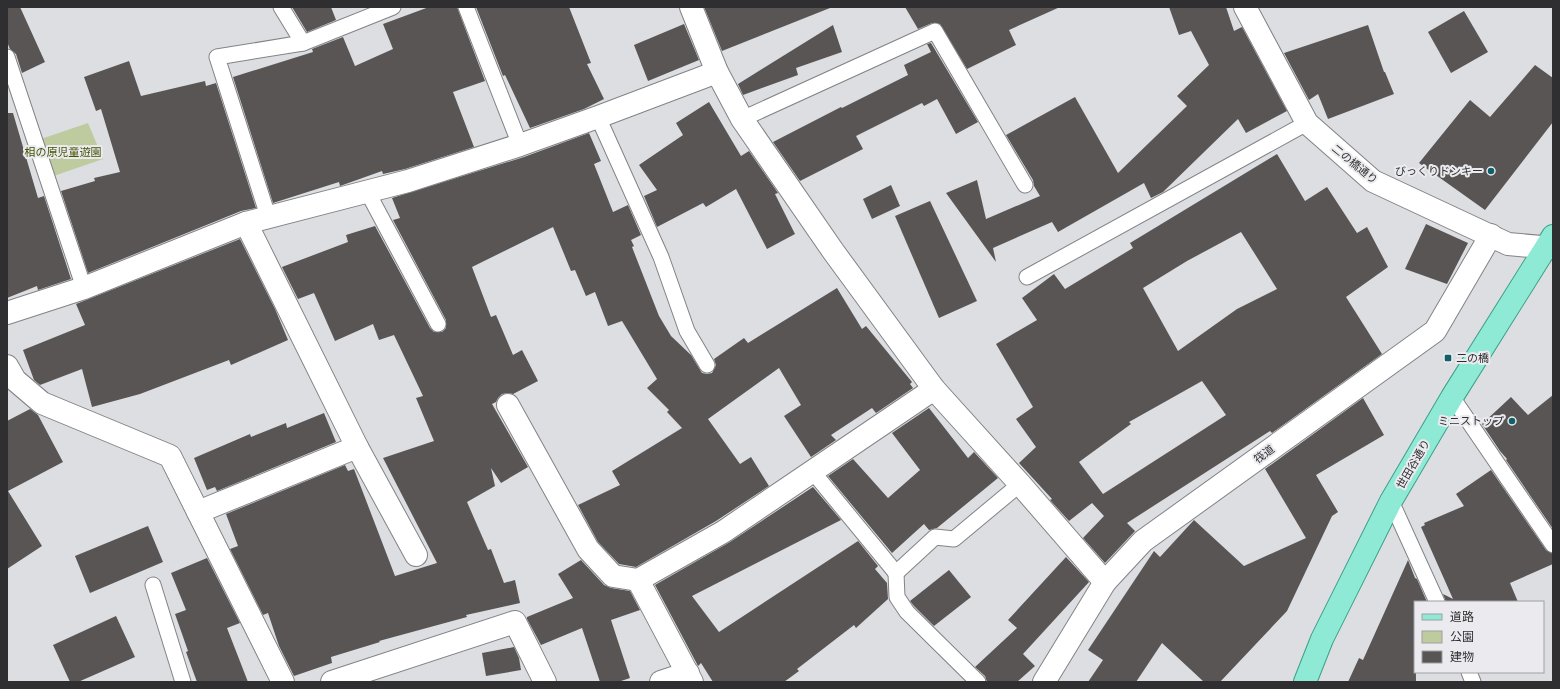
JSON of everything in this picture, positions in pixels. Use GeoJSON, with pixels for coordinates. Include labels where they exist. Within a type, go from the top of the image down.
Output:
{"type":"FeatureCollection","features":[{"type":"Feature","properties":{"kind":"main road","name":"世田谷通り"},"geometry":{"type":"LineString","coordinates":[[1305,682],[1322,640],[1391,501],[1452,397],[1550,244]]}},
{"type":"Feature","properties":{"kind":"street"},"geometry":{"type":"LineString","coordinates":[[692,7],[717,72],[742,119],[833,252],[934,388],[1105,582]]}},
{"type":"Feature","properties":{"kind":"street","name":"二の橋通り"},"geometry":{"type":"LineString","coordinates":[[1245,7],[1307,123],[1373,181],[1508,244],[1550,244]]}},
{"type":"Feature","properties":{"kind":"street"},"geometry":{"type":"LineString","coordinates":[[7,313],[84,288],[246,223],[268,216],[408,181],[520,145],[717,72]]}},
{"type":"Feature","properties":{"kind":"street"},"geometry":{"type":"LineString","coordinates":[[246,223],[357,446],[416,555]]}},
{"type":"Feature","properties":{"kind":"street","name":"筏道"},"geometry":{"type":"LineString","coordinates":[[1044,682],[1105,582],[1143,541],[1435,331],[1491,235]]}},
{"type":"Feature","properties":{"kind":"street"},"geometry":{"type":"LineString","coordinates":[[7,366],[15,380],[42,403],[170,456],[283,682]]}},
{"type":"Feature","properties":{"kind":"street"},"geometry":{"type":"LineString","coordinates":[[508,404],[588,549],[613,576],[638,580],[723,532],[934,388]]}},
{"type":"Feature","properties":{"kind":"street"},"geometry":{"type":"LineString","coordinates":[[198,512],[357,446]]}},
{"type":"Feature","properties":{"kind":"street"},"geometry":{"type":"LineString","coordinates":[[638,580],[690,677],[661,682]]}},
{"type":"Feature","properties":{"kind":"street"},"geometry":{"type":"LineString","coordinates":[[332,682],[515,622],[545,682]]}},
{"type":"Feature","properties":{"kind":"lane"},"geometry":{"type":"LineString","coordinates":[[281,7],[303,43]]}},
{"type":"Feature","properties":{"kind":"lane"},"geometry":{"type":"LineString","coordinates":[[268,216],[217,57],[303,43],[393,7]]}},
{"type":"Feature","properties":{"kind":"lane"},"geometry":{"type":"LineString","coordinates":[[466,7],[520,145]]}},
{"type":"Feature","properties":{"kind":"lane"},"geometry":{"type":"LineString","coordinates":[[742,119],[935,31],[1025,184]]}},
{"type":"Feature","properties":{"kind":"lane"},"geometry":{"type":"LineString","coordinates":[[7,57],[84,288]]}},
{"type":"Feature","properties":{"kind":"lane"},"geometry":{"type":"LineString","coordinates":[[598,117],[661,258],[687,331],[706,365]]}},
{"type":"Feature","properties":{"kind":"lane"},"geometry":{"type":"LineString","coordinates":[[1027,278],[1307,123]]}},
{"type":"Feature","properties":{"kind":"lane"},"geometry":{"type":"LineString","coordinates":[[368,191],[438,324]]}},
{"type":"Feature","properties":{"kind":"lane"},"geometry":{"type":"LineString","coordinates":[[1452,397],[1553,545]]}},
{"type":"Feature","properties":{"kind":"lane"},"geometry":{"type":"LineString","coordinates":[[813,472],[896,573],[897,597],[908,612],[978,682]]}},
{"type":"Feature","properties":{"kind":"lane"},"geometry":{"type":"LineString","coordinates":[[896,573],[935,537],[954,539],[1020,484]]}},
{"type":"Feature","properties":{"kind":"lane"},"geometry":{"type":"LineString","coordinates":[[1391,501],[1437,601]]}},
{"type":"Feature","properties":{"kind":"lane"},"geometry":{"type":"LineString","coordinates":[[153,585],[183,682]]}},
{"type":"Feature","properties":{"kind":"green space","name":"相の原児童遊園"},"geometry":{"type":"Polygon","coordinates":[[[88,123],[103,159],[48,178],[35,141],[88,123]]]}},
{"type":"Feature","properties":{"kind":"building"},"geometry":{"type":"Polygon","coordinates":[[[7,7],[20,7],[45,62],[22,73],[16,54],[10,49],[7,42],[7,7]]]}},
{"type":"Feature","properties":{"kind":"building"},"geometry":{"type":"Polygon","coordinates":[[[292,7],[331,7],[336,20],[307,32],[292,7]]]}},
{"type":"Feature","properties":{"kind":"building"},"geometry":{"type":"Polygon","coordinates":[[[429,7],[457,7],[485,81],[453,92],[474,147],[405,169],[383,174],[382,171],[340,186],[339,182],[273,203],[233,77],[313,52],[312,49],[343,37],[355,66],[393,49],[383,24],[429,7]]]}},
{"type":"Feature","properties":{"kind":"building"},"geometry":{"type":"Polygon","coordinates":[[[476,7],[569,7],[591,63],[587,64],[604,99],[584,109],[530,128],[505,75],[503,76],[476,7]]]}},
{"type":"Feature","properties":{"kind":"building"},"geometry":{"type":"Polygon","coordinates":[[[704,7],[830,7],[830,8],[722,51],[704,7]]]}},
{"type":"Feature","properties":{"kind":"building"},"geometry":{"type":"Polygon","coordinates":[[[905,7],[1060,7],[1009,30],[1016,45],[967,69],[940,24],[932,23],[918,29],[905,7]]]}},
{"type":"Feature","properties":{"kind":"building"},"geometry":{"type":"Polygon","coordinates":[[[1169,7],[1226,7],[1234,31],[1242,27],[1287,111],[1246,133],[1238,119],[1163,192],[1151,198],[1144,183],[1058,232],[1052,222],[993,248],[996,262],[946,193],[977,180],[986,219],[1040,196],[1034,186],[1033,180],[1006,135],[1075,97],[1118,173],[1187,106],[1177,96],[1209,65],[1191,31],[1179,35],[1169,7]]]}},
{"type":"Feature","properties":{"kind":"building"},"geometry":{"type":"Polygon","coordinates":[[[1464,11],[1488,52],[1451,73],[1428,32],[1464,11]]]}},
{"type":"Feature","properties":{"kind":"building"},"geometry":{"type":"Polygon","coordinates":[[[684,24],[699,60],[648,81],[634,45],[684,24]]]}},
{"type":"Feature","properties":{"kind":"building"},"geometry":{"type":"Polygon","coordinates":[[[833,25],[842,52],[796,68],[798,75],[743,95],[738,84],[833,25]]]}},
{"type":"Feature","properties":{"kind":"building"},"geometry":{"type":"Polygon","coordinates":[[[1368,25],[1384,72],[1394,94],[1328,119],[1318,94],[1309,100],[1284,53],[1368,25]]]}},
{"type":"Feature","properties":{"kind":"building"},"geometry":{"type":"Polygon","coordinates":[[[931,43],[978,122],[956,134],[937,99],[924,106],[922,103],[856,136],[863,149],[800,181],[773,142],[908,75],[904,65],[931,52],[927,44],[931,43]]]}},
{"type":"Feature","properties":{"kind":"building"},"geometry":{"type":"Polygon","coordinates":[[[129,61],[141,96],[205,81],[206,86],[216,83],[256,208],[241,211],[88,273],[61,191],[95,181],[94,178],[120,172],[101,109],[96,111],[84,77],[129,61]]]}},
{"type":"Feature","properties":{"kind":"building"},"geometry":{"type":"Polygon","coordinates":[[[1535,65],[1553,78],[1553,122],[1485,210],[1419,163],[1470,100],[1490,117],[1535,65]]]}},
{"type":"Feature","properties":{"kind":"building"},"geometry":{"type":"Polygon","coordinates":[[[709,102],[741,156],[749,151],[778,193],[775,194],[795,234],[767,249],[736,189],[706,207],[703,203],[657,227],[644,196],[657,190],[639,165],[683,135],[676,123],[709,102]]]}},
{"type":"Feature","properties":{"kind":"building"},"geometry":{"type":"Polygon","coordinates":[[[7,113],[13,113],[38,198],[44,196],[71,279],[38,290],[37,286],[7,298],[7,113]]]}},
{"type":"Feature","properties":{"kind":"building"},"geometry":{"type":"Polygon","coordinates":[[[589,133],[601,161],[594,164],[613,212],[628,205],[641,235],[631,240],[634,246],[632,247],[659,316],[671,336],[691,355],[702,373],[712,373],[716,365],[714,359],[744,338],[748,343],[837,288],[862,329],[866,326],[912,382],[910,384],[913,388],[876,413],[872,408],[831,435],[836,440],[811,457],[784,416],[801,405],[779,368],[708,419],[740,464],[751,457],[769,486],[716,521],[636,567],[619,564],[598,542],[578,505],[620,485],[612,471],[682,428],[667,412],[669,410],[647,388],[657,379],[622,321],[608,326],[595,292],[586,296],[575,270],[571,271],[553,227],[472,267],[491,317],[496,315],[513,355],[522,350],[538,381],[513,394],[502,394],[496,402],[492,404],[528,467],[501,483],[491,468],[495,486],[467,502],[488,550],[491,549],[504,583],[515,580],[520,603],[466,615],[467,617],[379,641],[380,642],[331,657],[332,663],[294,676],[279,646],[268,613],[263,615],[230,549],[238,546],[226,514],[345,465],[348,471],[354,469],[395,576],[437,563],[383,458],[434,441],[416,398],[423,396],[394,335],[379,340],[373,324],[335,341],[314,293],[298,299],[282,267],[348,242],[346,235],[375,226],[430,328],[434,332],[442,332],[446,328],[446,320],[393,220],[400,218],[392,198],[524,157],[589,133]]]}},
{"type":"Feature","properties":{"kind":"building"},"geometry":{"type":"Polygon","coordinates":[[[1277,154],[1305,201],[1327,187],[1357,233],[1367,227],[1388,267],[1346,297],[1382,354],[1272,433],[1270,431],[1127,523],[1135,531],[1105,563],[1083,538],[1104,516],[1092,503],[1069,521],[1050,500],[1052,499],[1019,463],[1036,447],[1016,419],[1033,407],[996,344],[1037,320],[1022,298],[1054,274],[1065,289],[1133,248],[1130,243],[1277,154]],[[1241,232],[1187,261],[1143,288],[1178,351],[1237,309],[1277,289],[1241,232]],[[1202,381],[1129,422],[1131,424],[1079,462],[1103,494],[1226,415],[1202,381]]]}},
{"type":"Feature","properties":{"kind":"building"},"geometry":{"type":"Polygon","coordinates":[[[891,185],[900,206],[872,219],[863,199],[891,185]]]}},
{"type":"Feature","properties":{"kind":"building"},"geometry":{"type":"Polygon","coordinates":[[[930,201],[977,301],[939,318],[895,216],[930,201]]]}},
{"type":"Feature","properties":{"kind":"building"},"geometry":{"type":"Polygon","coordinates":[[[1426,224],[1468,243],[1447,284],[1405,269],[1426,224]]]}},
{"type":"Feature","properties":{"kind":"building"},"geometry":{"type":"Polygon","coordinates":[[[240,239],[275,309],[288,340],[231,365],[229,360],[140,394],[92,407],[82,369],[40,385],[34,380],[23,350],[85,325],[76,304],[240,239]]]}},
{"type":"Feature","properties":{"kind":"building"},"geometry":{"type":"Polygon","coordinates":[[[1553,395],[1553,529],[1482,424],[1511,397],[1528,415],[1553,395]]]}},
{"type":"Feature","properties":{"kind":"building"},"geometry":{"type":"Polygon","coordinates":[[[1363,398],[1384,435],[1316,475],[1338,512],[1332,516],[1287,611],[1220,682],[1204,682],[1162,643],[1136,682],[1088,682],[1103,660],[1088,650],[1154,551],[1160,557],[1194,520],[1244,566],[1306,538],[1265,469],[1363,398]]]}},
{"type":"Feature","properties":{"kind":"building"},"geometry":{"type":"Polygon","coordinates":[[[929,408],[968,458],[974,452],[998,478],[937,528],[929,530],[924,524],[892,553],[828,476],[853,459],[888,498],[920,470],[892,433],[929,408]]]}},
{"type":"Feature","properties":{"kind":"building"},"geometry":{"type":"Polygon","coordinates":[[[30,409],[38,415],[63,462],[8,491],[42,546],[7,569],[7,421],[30,409]]]}},
{"type":"Feature","properties":{"kind":"building"},"geometry":{"type":"Polygon","coordinates":[[[324,413],[336,442],[217,491],[215,487],[207,490],[194,458],[250,434],[251,437],[286,423],[287,428],[324,413]]]}},
{"type":"Feature","properties":{"kind":"building"},"geometry":{"type":"Polygon","coordinates":[[[1491,470],[1546,550],[1553,554],[1553,564],[1510,583],[1518,601],[1446,601],[1443,594],[1453,599],[1421,527],[1425,525],[1424,523],[1464,506],[1456,494],[1491,470]]]}},
{"type":"Feature","properties":{"kind":"building"},"geometry":{"type":"Polygon","coordinates":[[[813,487],[841,520],[692,596],[719,632],[858,541],[878,566],[875,569],[887,583],[888,599],[856,628],[854,625],[797,669],[799,671],[784,682],[713,682],[701,663],[698,666],[655,585],[730,542],[813,487]]]}},
{"type":"Feature","properties":{"kind":"building"},"geometry":{"type":"Polygon","coordinates":[[[148,526],[163,562],[90,593],[75,556],[148,526]]]}},
{"type":"Feature","properties":{"kind":"building"},"geometry":{"type":"Polygon","coordinates":[[[1066,557],[1089,582],[1023,654],[1035,666],[1017,682],[987,682],[985,676],[975,667],[1017,628],[1008,620],[1066,557]]]}},
{"type":"Feature","properties":{"kind":"building"},"geometry":{"type":"Polygon","coordinates":[[[207,558],[240,623],[227,628],[248,682],[197,682],[186,652],[188,651],[175,614],[186,610],[171,573],[207,558]]]}},
{"type":"Feature","properties":{"kind":"building"},"geometry":{"type":"Polygon","coordinates":[[[581,560],[604,585],[611,588],[630,591],[640,610],[611,620],[630,678],[618,682],[600,682],[582,628],[541,645],[527,619],[527,617],[573,598],[558,574],[581,560]]]}},
{"type":"Feature","properties":{"kind":"building"},"geometry":{"type":"Polygon","coordinates":[[[1408,560],[1427,601],[1414,601],[1414,673],[1416,673],[1416,682],[1348,682],[1359,658],[1363,660],[1408,560]]]}},
{"type":"Feature","properties":{"kind":"building"},"geometry":{"type":"Polygon","coordinates":[[[949,570],[971,597],[934,626],[910,601],[949,570]]]}},
{"type":"Feature","properties":{"kind":"building"},"geometry":{"type":"Polygon","coordinates":[[[116,616],[135,657],[78,682],[70,682],[53,645],[116,616]]]}},
{"type":"Feature","properties":{"kind":"building"},"geometry":{"type":"Polygon","coordinates":[[[514,647],[519,658],[521,670],[486,676],[482,653],[514,647]]]}},
{"type":"Feature","properties":{"kind":"place","name":"びっくりドンキー"},"geometry":{"type":"Point","coordinates":[1491,171]}},
{"type":"Feature","properties":{"kind":"place","name":"二の橋"},"geometry":{"type":"Point","coordinates":[1448,358]}},
{"type":"Feature","properties":{"kind":"place","name":"ミニストップ"},"geometry":{"type":"Point","coordinates":[1512,421]}}]}
